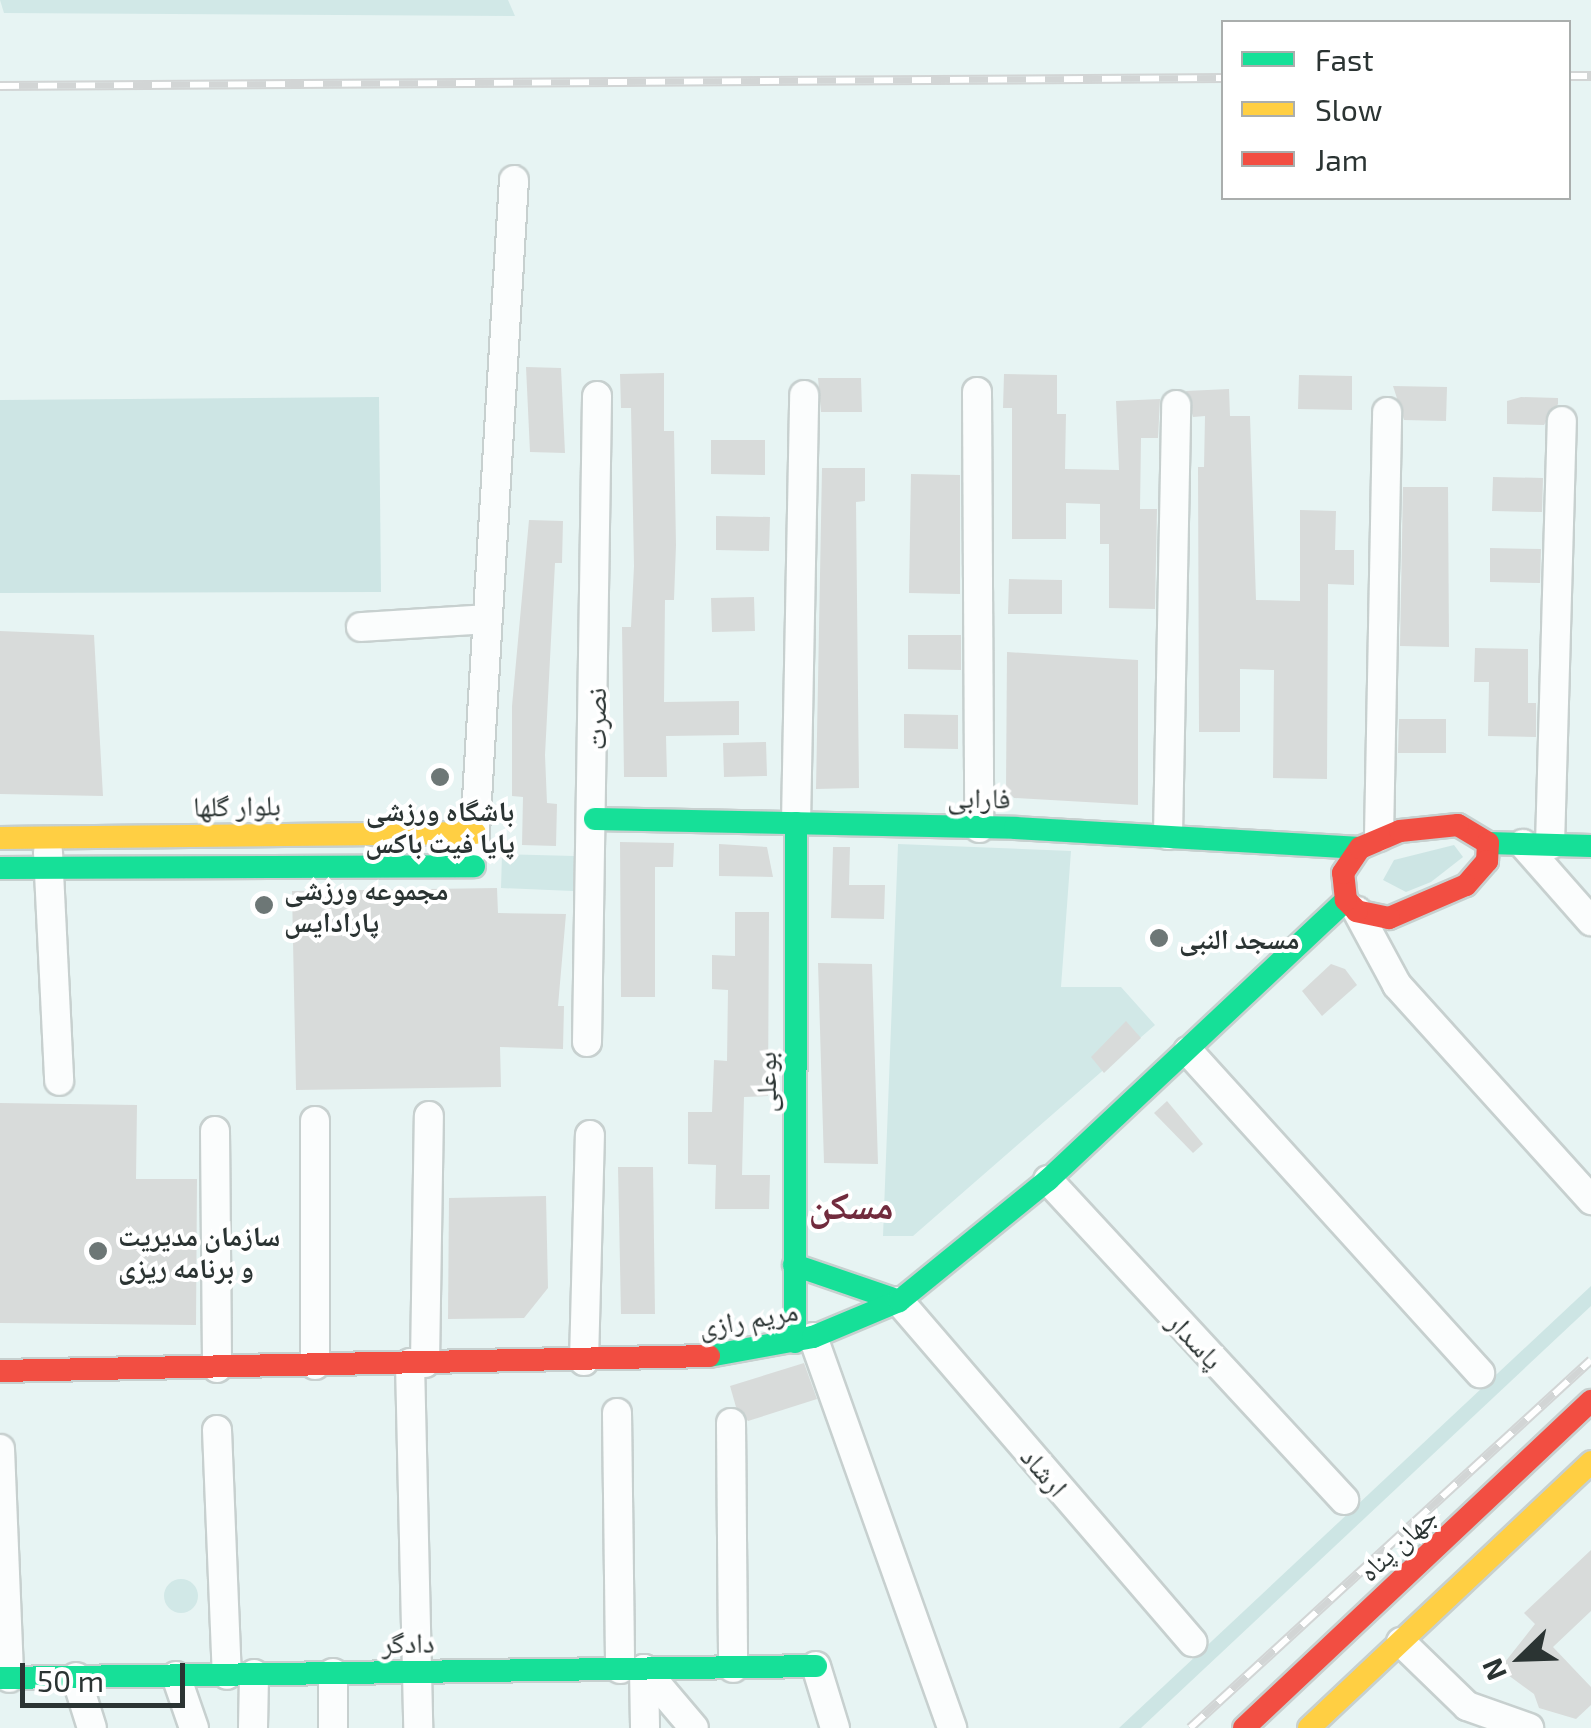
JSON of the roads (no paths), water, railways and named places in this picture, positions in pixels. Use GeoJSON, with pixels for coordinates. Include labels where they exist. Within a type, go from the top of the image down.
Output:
{"type":"FeatureCollection","features":[{"type":"Feature","properties":{"kind":"street"},"geometry":{"type":"LineString","coordinates":[[0,868],[474,866],[514,180]]}},
{"type":"Feature","properties":{"kind":"street"},"geometry":{"type":"LineString","coordinates":[[977,392],[979,828]]}},
{"type":"Feature","properties":{"kind":"street"},"geometry":{"type":"LineString","coordinates":[[796,823],[804,395]]}},
{"type":"Feature","properties":{"kind":"street","name":"نصرت"},"geometry":{"type":"LineString","coordinates":[[587,1042],[595,818],[596,396]]}},
{"type":"Feature","properties":{"kind":"street"},"geometry":{"type":"LineString","coordinates":[[1168,835],[1176,405]]}},
{"type":"Feature","properties":{"kind":"street"},"geometry":{"type":"LineString","coordinates":[[1388,412],[1370,842],[1343,873],[1351,906],[1396,986],[1591,1200]]}},
{"type":"Feature","properties":{"kind":"street"},"geometry":{"type":"LineString","coordinates":[[1562,421],[1536,844],[1591,920]]}},
{"type":"Feature","properties":{"kind":"street"},"geometry":{"type":"LineString","coordinates":[[360,627],[487,619]]}},
{"type":"Feature","properties":{"kind":"street","name":"فارابی"},"geometry":{"type":"LineString","coordinates":[[595,818],[1370,842],[1458,825],[1477,830],[1488,843]]}},
{"type":"Feature","properties":{"kind":"street","name":"بوعلی"},"geometry":{"type":"LineString","coordinates":[[796,823],[794,1265],[804,1340]]}},
{"type":"Feature","properties":{"kind":"street","name":"بلوار گلها"},"geometry":{"type":"LineString","coordinates":[[0,838],[475,832]]}},
{"type":"Feature","properties":{"kind":"street"},"geometry":{"type":"LineString","coordinates":[[47,837],[59,1080]]}},
{"type":"Feature","properties":{"kind":"street"},"geometry":{"type":"LineString","coordinates":[[1351,906],[1390,918],[1435,902],[1480,874],[1488,843],[1591,846]]}},
{"type":"Feature","properties":{"kind":"street","name":"مریم رازی"},"geometry":{"type":"LineString","coordinates":[[0,1371],[689,1360],[804,1340],[899,1300],[1048,1180],[1351,906]]}},
{"type":"Feature","properties":{"kind":"street"},"geometry":{"type":"LineString","coordinates":[[1188,1051],[1480,1373]]}},
{"type":"Feature","properties":{"kind":"street"},"geometry":{"type":"LineString","coordinates":[[418,1728],[417,1363],[430,1116]]}},
{"type":"Feature","properties":{"kind":"street"},"geometry":{"type":"LineString","coordinates":[[314,1121],[315,1365]]}},
{"type":"Feature","properties":{"kind":"street"},"geometry":{"type":"LineString","coordinates":[[215,1132],[216,1368]]}},
{"type":"Feature","properties":{"kind":"street"},"geometry":{"type":"LineString","coordinates":[[584,1361],[590,1135]]}},
{"type":"Feature","properties":{"kind":"street","name":"پاسدار"},"geometry":{"type":"LineString","coordinates":[[1048,1180],[1344,1500]]}},
{"type":"Feature","properties":{"kind":"street"},"geometry":{"type":"LineString","coordinates":[[794,1265],[899,1300]]}},
{"type":"Feature","properties":{"kind":"street","name":"ارشاد"},"geometry":{"type":"LineString","coordinates":[[899,1300],[1192,1642]]}},
{"type":"Feature","properties":{"kind":"street"},"geometry":{"type":"LineString","coordinates":[[804,1340],[952,1728]]}},
{"type":"Feature","properties":{"kind":"street","name":"جهان پناه"},"geometry":{"type":"LineString","coordinates":[[1244,1728],[1591,1401]]}},
{"type":"Feature","properties":{"kind":"street"},"geometry":{"type":"LineString","coordinates":[[618,1413],[632,1669],[645,1728]]}},
{"type":"Feature","properties":{"kind":"street"},"geometry":{"type":"LineString","coordinates":[[731,1423],[732,1668]]}},
{"type":"Feature","properties":{"kind":"street"},"geometry":{"type":"LineString","coordinates":[[216,1430],[240,1675],[253,1728]]}},
{"type":"Feature","properties":{"kind":"street"},"geometry":{"type":"LineString","coordinates":[[0,1449],[5,1678]]}},
{"type":"Feature","properties":{"kind":"street"},"geometry":{"type":"LineString","coordinates":[[1310,1728],[1591,1462]]}},
{"type":"Feature","properties":{"kind":"street"},"geometry":{"type":"LineString","coordinates":[[1400,1642],[1463,1717],[1529,1728]]}},
{"type":"Feature","properties":{"kind":"street"},"geometry":{"type":"LineString","coordinates":[[816,1666],[835,1728]]}},
{"type":"Feature","properties":{"kind":"street","name":"دادگر"},"geometry":{"type":"LineString","coordinates":[[5,1678],[816,1666]]}},
{"type":"Feature","properties":{"kind":"street"},"geometry":{"type":"LineString","coordinates":[[632,1669],[694,1728]]}},
{"type":"Feature","properties":{"kind":"street"},"geometry":{"type":"LineString","coordinates":[[333,1673],[333,1728]]}},
{"type":"Feature","properties":{"kind":"street"},"geometry":{"type":"LineString","coordinates":[[176,1676],[194,1728]]}},
{"type":"Feature","properties":{"kind":"street"},"geometry":{"type":"LineString","coordinates":[[76,1677],[92,1728]]}},
{"type":"Feature","properties":{"kind":"railway"},"geometry":{"type":"LineString","coordinates":[[1571,76],[1591,76]]}},
{"type":"Feature","properties":{"kind":"railway"},"geometry":{"type":"LineString","coordinates":[[0,86],[1221,78]]}},
{"type":"Feature","properties":{"kind":"railway"},"geometry":{"type":"LineString","coordinates":[[1190,1728],[1591,1360]]}},
{"type":"Feature","properties":{"kind":"place","name":"باشگاه ورزشی پایا فیت باکس"},"geometry":{"type":"Point","coordinates":[440,777]}},
{"type":"Feature","properties":{"kind":"place","name":"مجموعه ورزشی پارادایس"},"geometry":{"type":"Point","coordinates":[264,905]}},
{"type":"Feature","properties":{"kind":"place","name":"مسجد النبی"},"geometry":{"type":"Point","coordinates":[1159,938]}},
{"type":"Feature","properties":{"kind":"place","name":"سازمان مدیریت و برنامه ریزی"},"geometry":{"type":"Point","coordinates":[98,1251]}},
{"type":"Feature","properties":{"kind":"district","name":"مسکن"},"geometry":{"type":"Point","coordinates":[851,1205]}}]}
